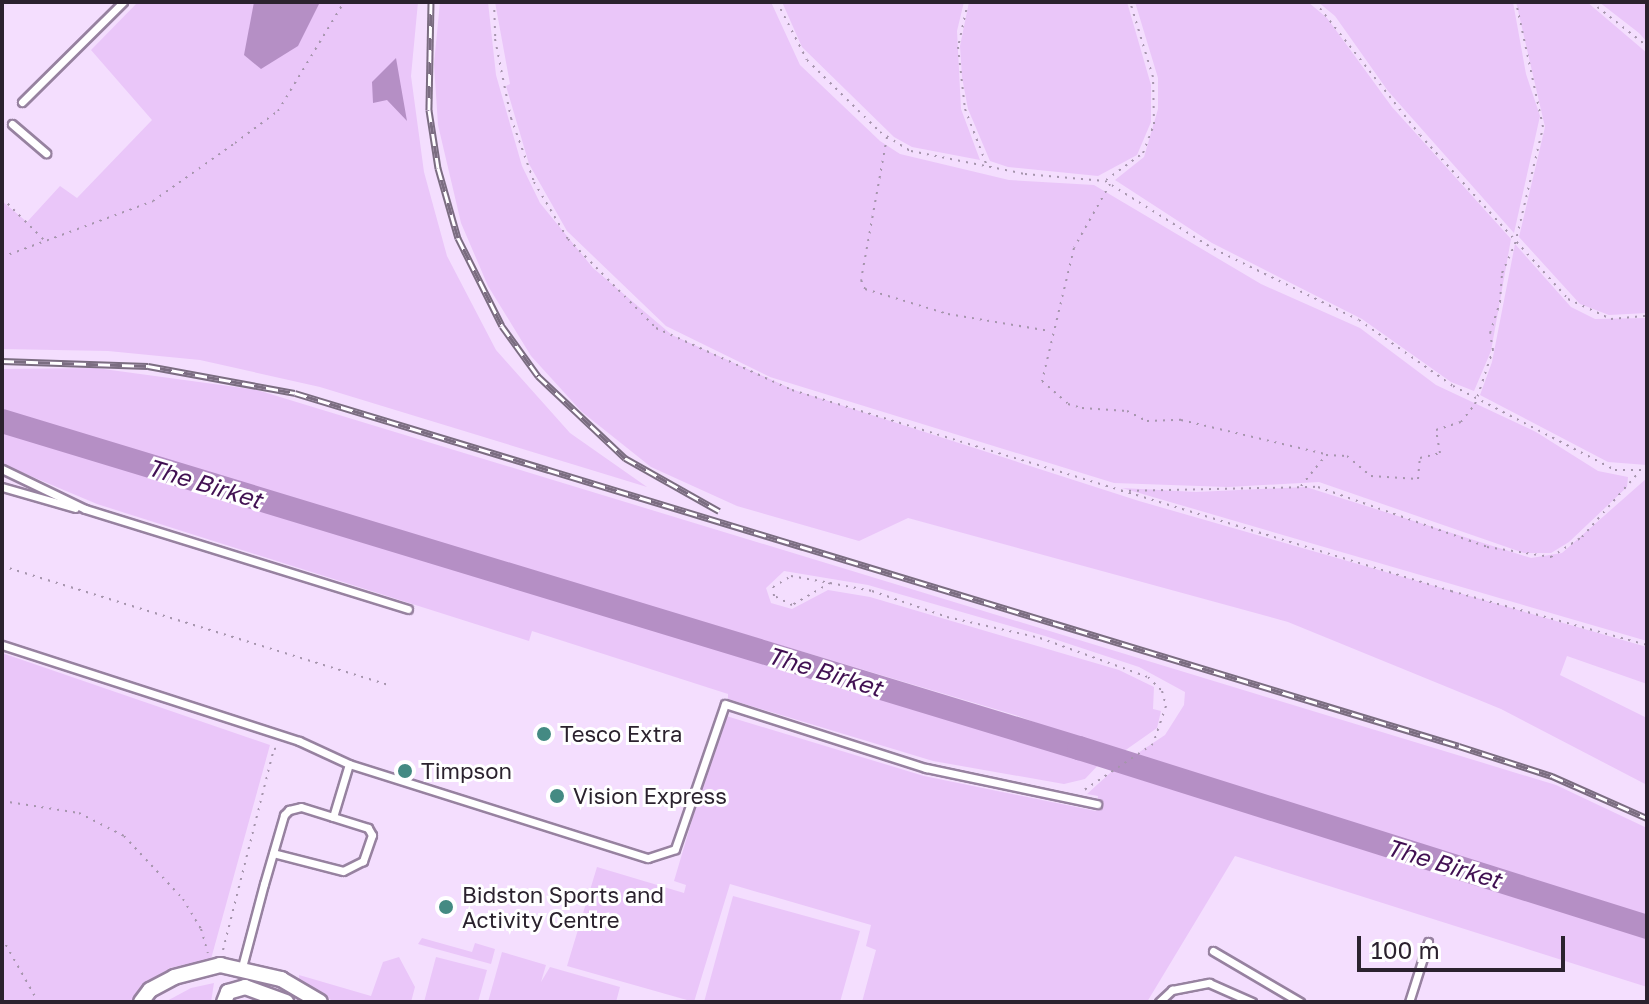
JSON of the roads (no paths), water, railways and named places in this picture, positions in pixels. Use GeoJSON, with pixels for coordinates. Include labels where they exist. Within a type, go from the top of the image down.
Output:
{"type":"FeatureCollection","features":[{"type":"Feature","properties":{"kind":"street"},"geometry":{"type":"LineString","coordinates":[[141,1002],[150,990],[216,960],[281,979],[320,1002]]}},
{"type":"Feature","properties":{"kind":"street"},"geometry":{"type":"LineString","coordinates":[[224,1002],[235,989],[251,988],[286,1002]]}},
{"type":"Feature","properties":{"kind":"lane"},"geometry":{"type":"LineString","coordinates":[[22,102],[123,2]]}},
{"type":"Feature","properties":{"kind":"lane"},"geometry":{"type":"LineString","coordinates":[[12,124],[46,153]]}},
{"type":"Feature","properties":{"kind":"lane"},"geometry":{"type":"LineString","coordinates":[[2,469],[85,509]]}},
{"type":"Feature","properties":{"kind":"lane"},"geometry":{"type":"LineString","coordinates":[[2,487],[85,509],[408,609]]}},
{"type":"Feature","properties":{"kind":"lane"},"geometry":{"type":"LineString","coordinates":[[2,645],[285,736],[349,764],[648,858],[675,849],[725,704],[926,768],[1097,804]]}},
{"type":"Feature","properties":{"kind":"lane"},"geometry":{"type":"LineString","coordinates":[[333,817],[349,764]]}},
{"type":"Feature","properties":{"kind":"lane"},"geometry":{"type":"LineString","coordinates":[[242,967],[273,853],[289,810],[301,807],[371,831],[366,857],[356,867],[339,871],[273,853]]}},
{"type":"Feature","properties":{"kind":"lane"},"geometry":{"type":"LineString","coordinates":[[1409,1002],[1428,942]]}},
{"type":"Feature","properties":{"kind":"lane"},"geometry":{"type":"LineString","coordinates":[[1213,951],[1300,1002]]}},
{"type":"Feature","properties":{"kind":"lane"},"geometry":{"type":"LineString","coordinates":[[1159,1002],[1172,990],[1209,983],[1252,1002]]}},
{"type":"Feature","properties":{"kind":"waterway","name":"The Birket"},"geometry":{"type":"LineString","coordinates":[[2,421],[1079,748],[1647,927]]}},
{"type":"Feature","properties":{"kind":"railway"},"geometry":{"type":"LineString","coordinates":[[431,2],[429,110],[438,168],[458,238],[502,326],[538,376],[625,458],[719,511]]}},
{"type":"Feature","properties":{"kind":"railway"},"geometry":{"type":"LineString","coordinates":[[2,361],[148,366],[295,393],[1459,746],[1552,776],[1647,818]]}},
{"type":"Feature","properties":{"kind":"place","name":"Tesco Extra"},"geometry":{"type":"Point","coordinates":[544,734]}},
{"type":"Feature","properties":{"kind":"place","name":"Timpson"},"geometry":{"type":"Point","coordinates":[405,771]}},
{"type":"Feature","properties":{"kind":"place","name":"Vision Express"},"geometry":{"type":"Point","coordinates":[557,796]}},
{"type":"Feature","properties":{"kind":"place","name":"Bidston Sports and Activity Centre"},"geometry":{"type":"Point","coordinates":[446,907]}}]}
